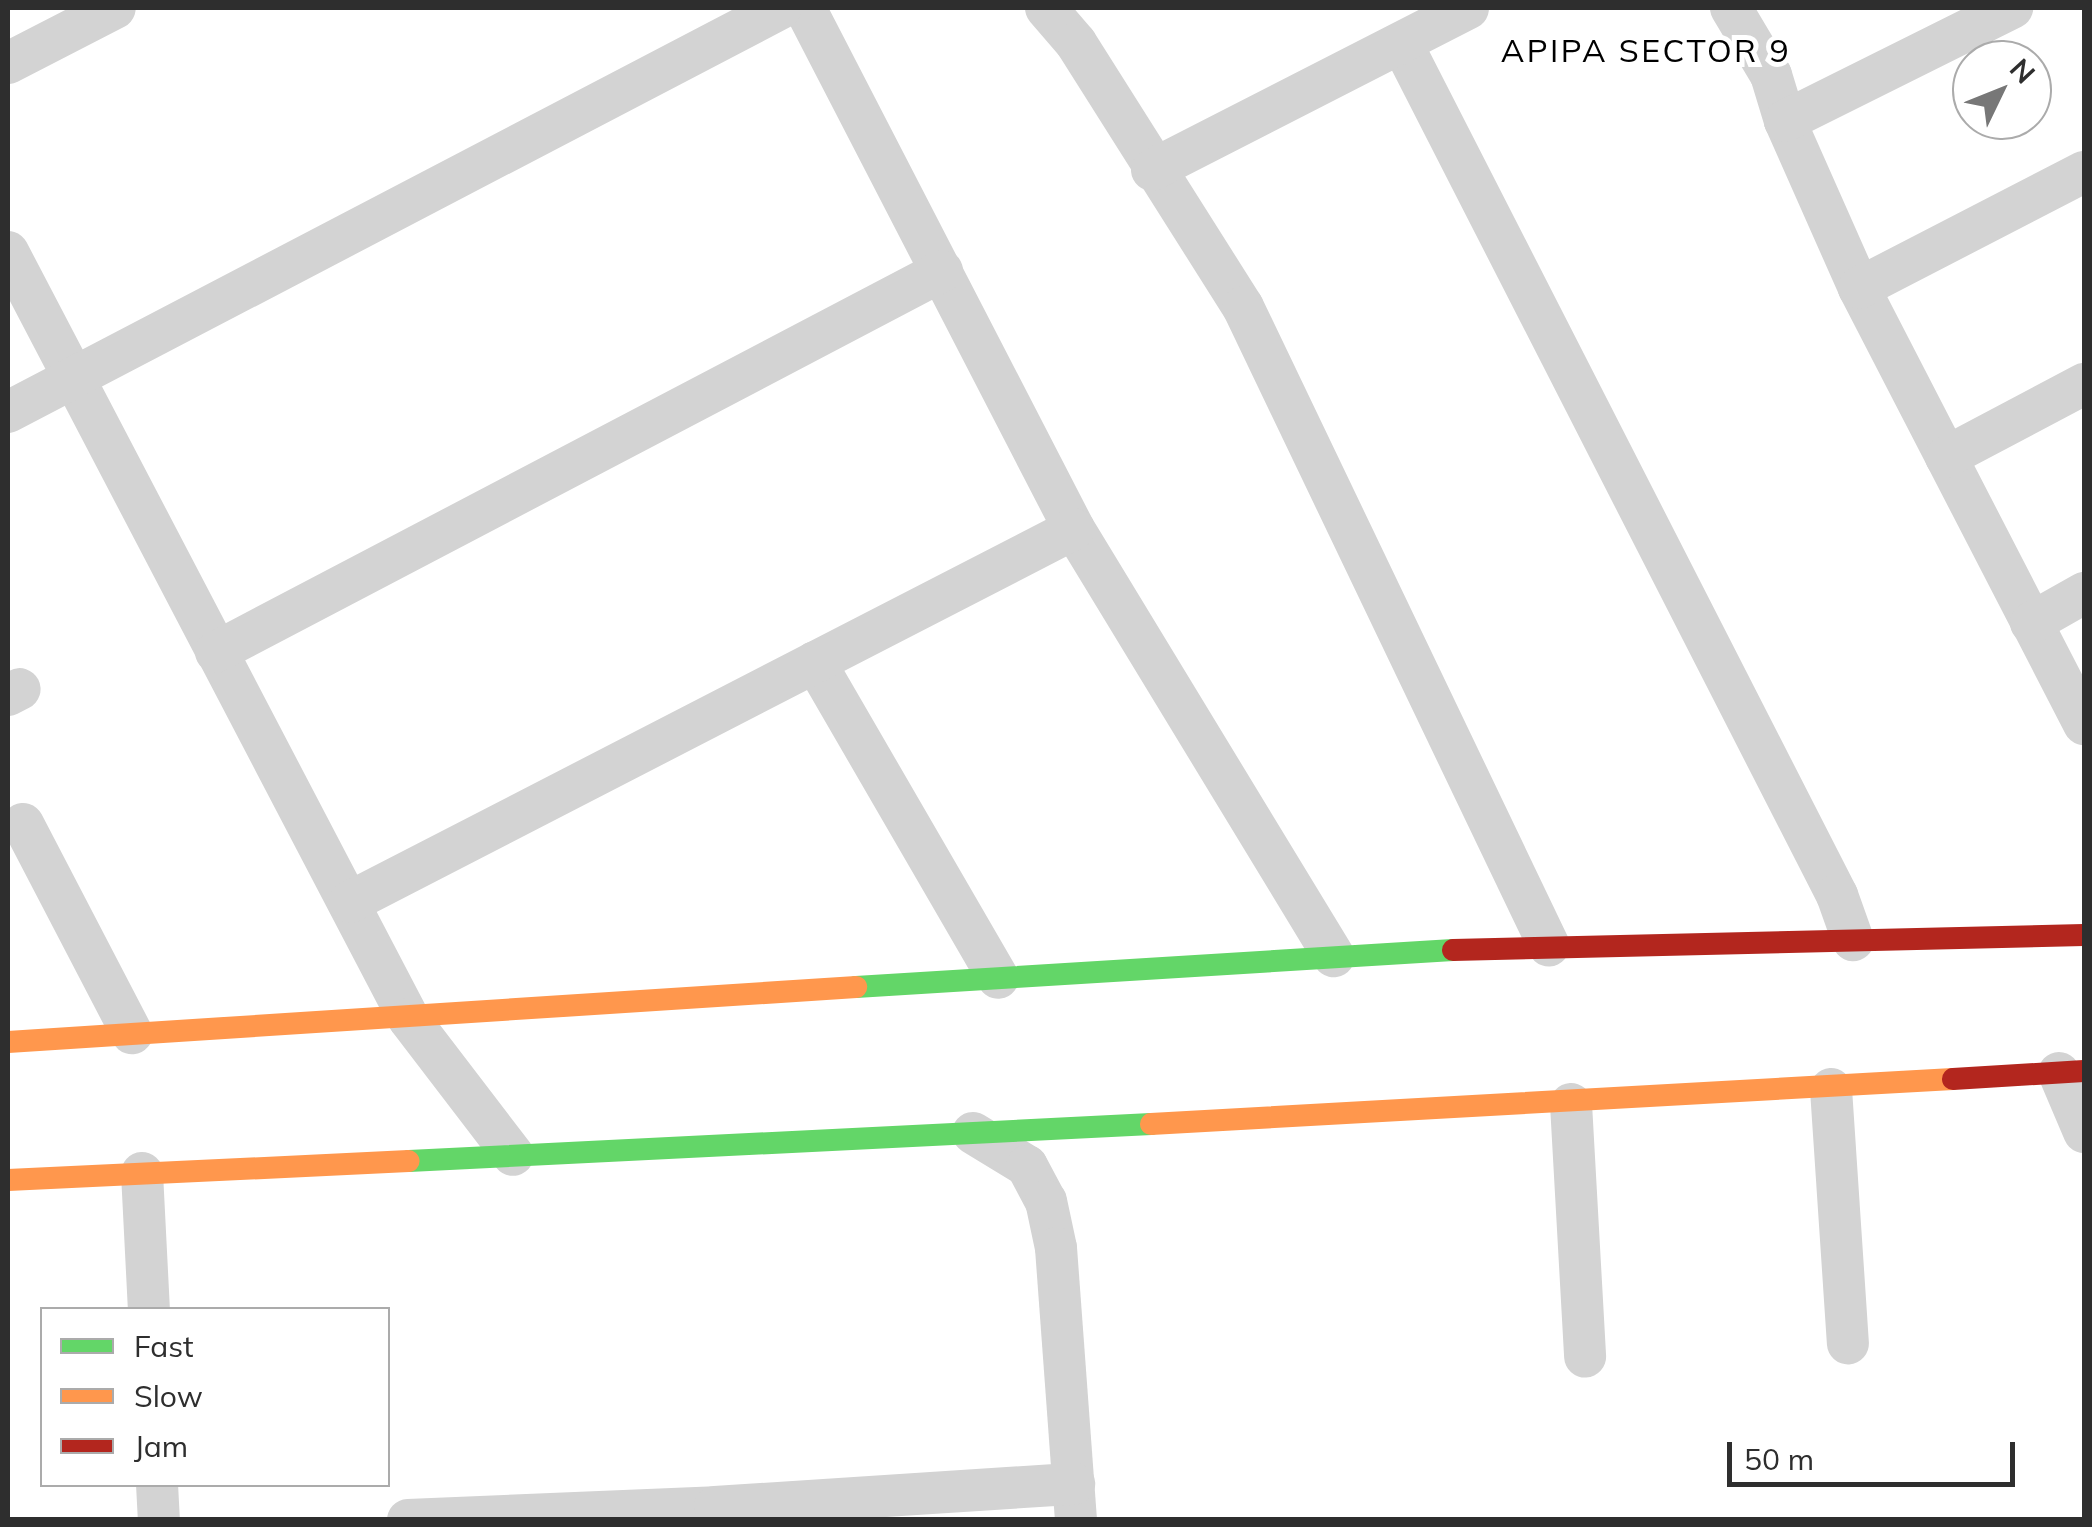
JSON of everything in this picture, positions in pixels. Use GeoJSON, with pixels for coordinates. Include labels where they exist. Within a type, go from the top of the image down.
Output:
{"type":"FeatureCollection","features":[{"type":"Feature","properties":{"kind":"street"},"geometry":{"type":"LineString","coordinates":[[8,63],[115,8]]}},
{"type":"Feature","properties":{"kind":"street"},"geometry":{"type":"LineString","coordinates":[[8,412],[780,8]]}},
{"type":"Feature","properties":{"kind":"street"},"geometry":{"type":"LineString","coordinates":[[804,8],[1074,529],[1334,956]]}},
{"type":"Feature","properties":{"kind":"street"},"geometry":{"type":"LineString","coordinates":[[1046,8],[1076,43],[1152,170],[1243,307],[1549,946]]}},
{"type":"Feature","properties":{"kind":"street"},"geometry":{"type":"LineString","coordinates":[[1152,170],[1468,8]]}},
{"type":"Feature","properties":{"kind":"street"},"geometry":{"type":"LineString","coordinates":[[1731,8],[1760,52],[1784,121],[1859,288],[2084,724]]}},
{"type":"Feature","properties":{"kind":"street"},"geometry":{"type":"LineString","coordinates":[[1784,121],[2012,8]]}},
{"type":"Feature","properties":{"kind":"street"},"geometry":{"type":"LineString","coordinates":[[1402,44],[1838,895],[1853,940]]}},
{"type":"Feature","properties":{"kind":"street"},"geometry":{"type":"LineString","coordinates":[[1859,288],[2084,172]]}},
{"type":"Feature","properties":{"kind":"street"},"geometry":{"type":"LineString","coordinates":[[8,252],[409,1020],[513,1155]]}},
{"type":"Feature","properties":{"kind":"street"},"geometry":{"type":"LineString","coordinates":[[216,652],[942,271]]}},
{"type":"Feature","properties":{"kind":"street"},"geometry":{"type":"LineString","coordinates":[[1946,457],[2084,384]]}},
{"type":"Feature","properties":{"kind":"street"},"geometry":{"type":"LineString","coordinates":[[350,902],[1074,529]]}},
{"type":"Feature","properties":{"kind":"street"},"geometry":{"type":"LineString","coordinates":[[2031,623],[2084,594]]}},
{"type":"Feature","properties":{"kind":"street"},"geometry":{"type":"LineString","coordinates":[[814,662],[998,978]]}},
{"type":"Feature","properties":{"kind":"street"},"geometry":{"type":"LineString","coordinates":[[23,824],[132,1033]]}},
{"type":"Feature","properties":{"kind":"street"},"geometry":{"type":"LineString","coordinates":[[8,1042],[409,1020],[1334,956],[1549,946],[2084,935]]}},
{"type":"Feature","properties":{"kind":"street"},"geometry":{"type":"LineString","coordinates":[[8,1180],[1571,1104],[2072,1072],[2084,1132]]}},
{"type":"Feature","properties":{"kind":"street"},"geometry":{"type":"LineString","coordinates":[[1831,1089],[1848,1343]]}},
{"type":"Feature","properties":{"kind":"street"},"geometry":{"type":"LineString","coordinates":[[1571,1104],[1584,1357]]}},
{"type":"Feature","properties":{"kind":"street"},"geometry":{"type":"LineString","coordinates":[[408,1520],[1075,1502],[1056,1248],[1046,1201],[1027,1166],[973,1133]]}},
{"type":"Feature","properties":{"kind":"street"},"geometry":{"type":"LineString","coordinates":[[142,1173],[149,1307]]}},
{"type":"Feature","properties":{"kind":"street"},"geometry":{"type":"LineString","coordinates":[[157,1487],[158,1520]]}},
{"type":"Feature","properties":{"kind":"traffic: fast"},"geometry":{"type":"LineString","coordinates":[[856,987],[1453,950]]}},
{"type":"Feature","properties":{"kind":"traffic: fast"},"geometry":{"type":"LineString","coordinates":[[409,1161],[1151,1124]]}},
{"type":"Feature","properties":{"kind":"traffic: slow"},"geometry":{"type":"LineString","coordinates":[[8,1042],[856,987]]}},
{"type":"Feature","properties":{"kind":"traffic: slow"},"geometry":{"type":"LineString","coordinates":[[1151,1124],[1953,1079]]}},
{"type":"Feature","properties":{"kind":"traffic: slow"},"geometry":{"type":"LineString","coordinates":[[8,1180],[409,1161]]}},
{"type":"Feature","properties":{"kind":"traffic: jam"},"geometry":{"type":"LineString","coordinates":[[1453,950],[2084,935]]}},
{"type":"Feature","properties":{"kind":"traffic: jam"},"geometry":{"type":"LineString","coordinates":[[1953,1079],[2084,1071]]}},
{"type":"Feature","properties":{"kind":"district","name":"APIPA SECTOR 9"},"geometry":{"type":"Point","coordinates":[1646,50]}}]}
